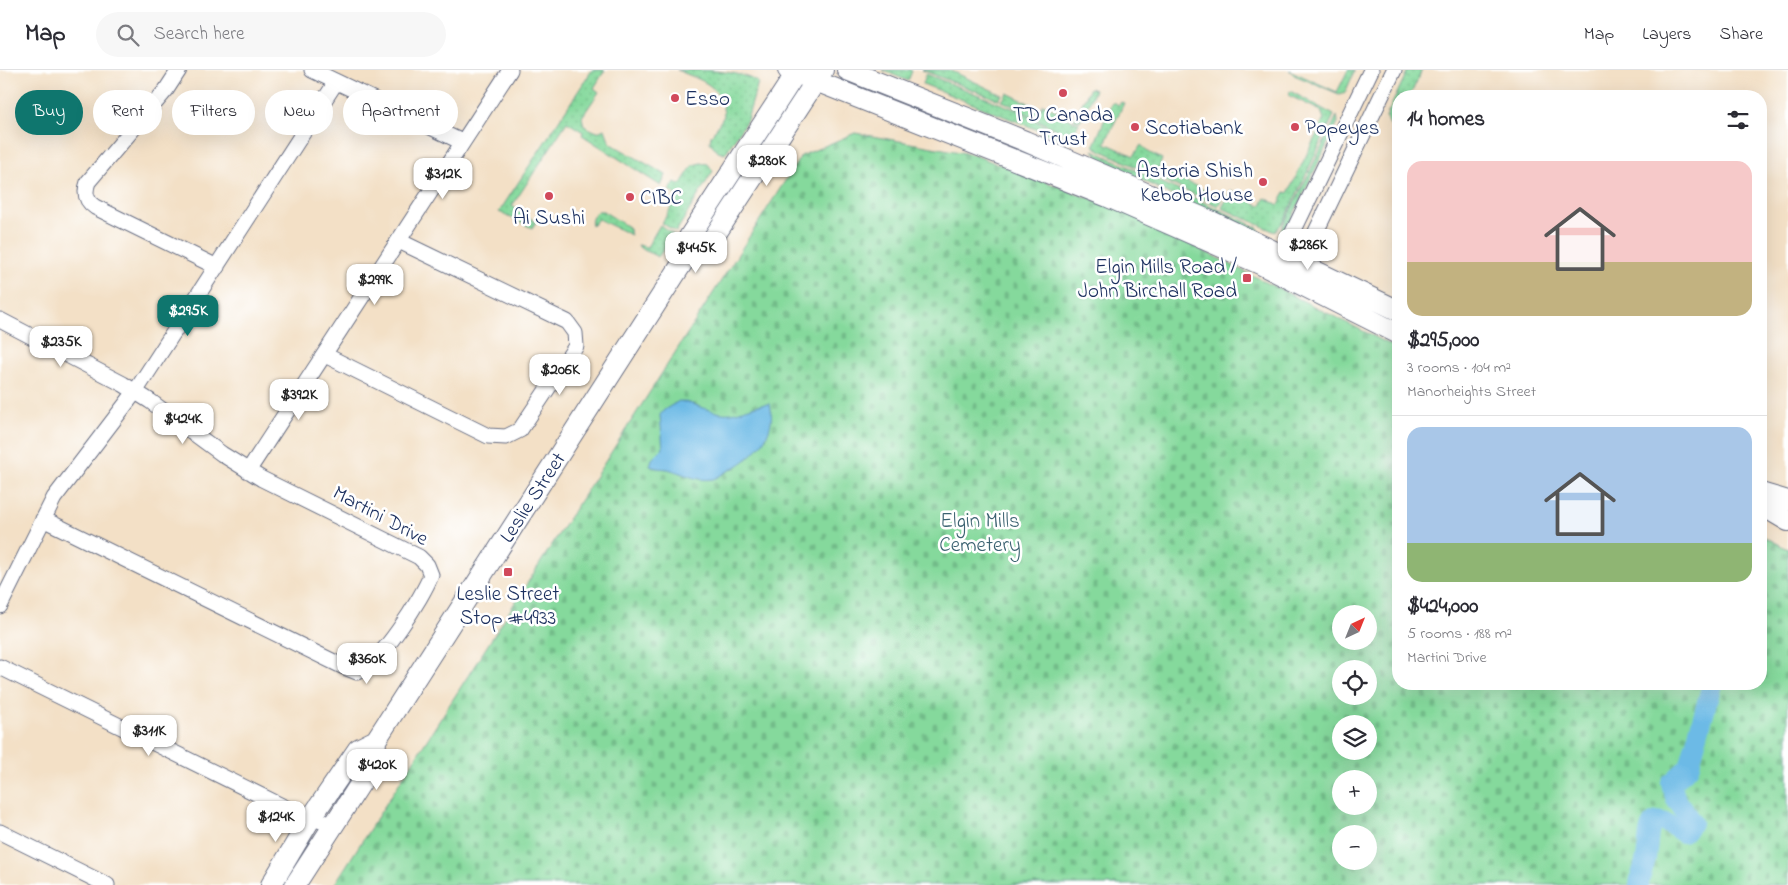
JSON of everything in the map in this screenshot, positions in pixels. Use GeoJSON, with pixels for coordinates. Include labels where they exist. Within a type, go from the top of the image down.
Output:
{"type":"FeatureCollection","features":[{"type":"Feature","properties":{"kind":"main road"},"geometry":{"type":"LineString","coordinates":[[847,70],[1033,144],[1213,222],[1295,263],[1392,308]]}},
{"type":"Feature","properties":{"kind":"main road"},"geometry":{"type":"LineString","coordinates":[[794,71],[820,76],[1100,193],[1295,263],[1392,329]]}},
{"type":"Feature","properties":{"kind":"main road","name":"Leslie Street"},"geometry":{"type":"LineString","coordinates":[[270,885],[311,818],[358,749],[376,740],[689,252],[690,238],[794,71]]}},
{"type":"Feature","properties":{"kind":"main road"},"geometry":{"type":"LineString","coordinates":[[689,252],[708,246],[820,76]]}},
{"type":"Feature","properties":{"kind":"main road"},"geometry":{"type":"LineString","coordinates":[[1767,495],[1788,501]]}},
{"type":"Feature","properties":{"kind":"main road"},"geometry":{"type":"LineString","coordinates":[[1767,508],[1788,521]]}},
{"type":"Feature","properties":{"kind":"main road","name":"Leslie Street"},"geometry":{"type":"LineString","coordinates":[[295,885],[376,761],[376,740]]}},
{"type":"Feature","properties":{"kind":"street"},"geometry":{"type":"LineString","coordinates":[[179,70],[166,90],[88,182],[86,194],[87,199],[95,207],[217,267]]}},
{"type":"Feature","properties":{"kind":"street"},"geometry":{"type":"LineString","coordinates":[[312,70],[462,142]]}},
{"type":"Feature","properties":{"kind":"street"},"geometry":{"type":"LineString","coordinates":[[248,471],[510,70]]}},
{"type":"Feature","properties":{"kind":"street"},"geometry":{"type":"LineString","coordinates":[[1295,263],[1293,232],[1371,70]]}},
{"type":"Feature","properties":{"kind":"street"},"geometry":{"type":"LineString","coordinates":[[1295,263],[1312,240],[1394,70]]}},
{"type":"Feature","properties":{"kind":"street"},"geometry":{"type":"LineString","coordinates":[[0,606],[54,498],[135,392],[336,82]]}},
{"type":"Feature","properties":{"kind":"street"},"geometry":{"type":"LineString","coordinates":[[324,355],[488,436],[506,437],[520,430],[576,346],[575,333],[566,322],[399,241]]}},
{"type":"Feature","properties":{"kind":"street","name":"Martini Drive"},"geometry":{"type":"LineString","coordinates":[[0,320],[135,392],[248,471],[419,557],[428,565],[431,575],[392,640],[366,670],[357,672],[43,520]]}},
{"type":"Feature","properties":{"kind":"street"},"geometry":{"type":"LineString","coordinates":[[0,667],[311,818],[333,825]]}},
{"type":"Feature","properties":{"kind":"street"},"geometry":{"type":"LineString","coordinates":[[0,832],[107,885]]}},
{"type":"Feature","properties":{"kind":"green space"},"geometry":{"type":"Polygon","coordinates":[[[592,70],[605,70],[594,88],[599,92],[582,117],[584,126],[597,132],[605,129],[610,143],[666,175],[661,186],[582,135],[583,132],[567,122],[512,206],[536,222],[532,228],[499,212],[592,70]]]}},
{"type":"Feature","properties":{"kind":"green space"},"geometry":{"type":"Polygon","coordinates":[[[677,70],[731,73],[758,82],[747,120],[725,154],[718,152],[710,142],[711,136],[724,116],[722,105],[715,90],[702,81],[677,70]]]}},
{"type":"Feature","properties":{"kind":"green space"},"geometry":{"type":"Polygon","coordinates":[[[882,70],[910,70],[912,71],[908,81],[882,70]]]}},
{"type":"Feature","properties":{"kind":"green space"},"geometry":{"type":"Polygon","coordinates":[[[922,70],[950,70],[1002,95],[999,100],[922,70]]]}},
{"type":"Feature","properties":{"kind":"green space"},"geometry":{"type":"Polygon","coordinates":[[[1289,70],[1337,92],[1348,70],[1355,70],[1345,93],[1339,94],[1294,75],[1289,70]]]}},
{"type":"Feature","properties":{"kind":"green space"},"geometry":{"type":"Polygon","coordinates":[[[1408,70],[1422,70],[1413,90],[1399,90],[1408,70]]]}},
{"type":"Feature","properties":{"kind":"green space"},"geometry":{"type":"Polygon","coordinates":[[[926,74],[1019,111],[1066,138],[1058,138],[923,84],[926,74]]]}},
{"type":"Feature","properties":{"kind":"green space"},"geometry":{"type":"Polygon","coordinates":[[[1090,88],[1095,90],[1080,121],[1074,119],[1090,88]]]}},
{"type":"Feature","properties":{"kind":"green space"},"geometry":{"type":"Polygon","coordinates":[[[1290,91],[1334,115],[1284,221],[1275,232],[1222,208],[1231,190],[1260,206],[1265,198],[1279,205],[1285,192],[1288,193],[1324,119],[1321,111],[1288,95],[1290,91]]]}},
{"type":"Feature","properties":{"kind":"green space"},"geometry":{"type":"Polygon","coordinates":[[[1007,93],[1041,109],[1043,104],[1063,114],[1062,116],[1079,123],[1073,133],[1065,133],[1002,101],[1007,93]]]}},
{"type":"Feature","properties":{"kind":"green space"},"geometry":{"type":"Polygon","coordinates":[[[1112,102],[1119,105],[1121,102],[1124,103],[1105,143],[1134,156],[1141,145],[1150,153],[1162,159],[1159,168],[1222,199],[1218,206],[1096,148],[1094,145],[1112,102]]]}},
{"type":"Feature","properties":{"kind":"green space"},"geometry":{"type":"Polygon","coordinates":[[[1392,104],[1392,126],[1386,117],[1392,104]]]}},
{"type":"Feature","properties":{"kind":"green space"},"geometry":{"type":"Polygon","coordinates":[[[1337,116],[1338,122],[1286,230],[1278,236],[1337,116]]]}},
{"type":"Feature","properties":{"kind":"green space","name":"Elgin Mills Cemetery"},"geometry":{"type":"Polygon","coordinates":[[[855,133],[971,154],[1124,211],[1392,345],[1392,690],[1767,690],[1767,538],[1788,549],[1788,885],[334,885],[801,156],[855,133]]]}},
{"type":"Feature","properties":{"kind":"green space"},"geometry":{"type":"Polygon","coordinates":[[[1093,150],[1258,228],[1264,240],[1221,221],[1098,157],[1093,150]]]}},
{"type":"Feature","properties":{"kind":"green space"},"geometry":{"type":"Polygon","coordinates":[[[708,164],[713,171],[676,232],[662,223],[678,196],[670,190],[675,182],[680,185],[693,165],[708,164]]]}},
{"type":"Feature","properties":{"kind":"green space"},"geometry":{"type":"Polygon","coordinates":[[[598,211],[603,211],[628,227],[631,235],[598,219],[592,226],[593,216],[598,211]]]}},
{"type":"Feature","properties":{"kind":"green space"},"geometry":{"type":"Polygon","coordinates":[[[660,225],[674,235],[658,257],[640,248],[638,245],[647,247],[660,225]]]}},
{"type":"Feature","properties":{"kind":"water"},"geometry":{"type":"Polygon","coordinates":[[[679,401],[719,413],[732,413],[770,404],[770,426],[761,445],[753,453],[736,467],[715,478],[707,480],[696,478],[668,469],[650,466],[652,459],[663,448],[660,415],[664,410],[679,401]]]}},
{"type":"Feature","properties":{"kind":"waterway"},"geometry":{"type":"LineString","coordinates":[[1639,885],[1652,825],[1655,822],[1661,822],[1683,833],[1692,823],[1675,797],[1671,783],[1689,767],[1710,690]]}},
{"type":"Feature","properties":{"kind":"place","name":"TD Canada Trust"},"geometry":{"type":"Point","coordinates":[1063,93]}},
{"type":"Feature","properties":{"kind":"place","name":"Esso"},"geometry":{"type":"Point","coordinates":[675,98]}},
{"type":"Feature","properties":{"kind":"place","name":"Scotiabank"},"geometry":{"type":"Point","coordinates":[1135,127]}},
{"type":"Feature","properties":{"kind":"place","name":"Popeyes"},"geometry":{"type":"Point","coordinates":[1295,127]}},
{"type":"Feature","properties":{"kind":"place","name":"Astoria Shish Kebob House"},"geometry":{"type":"Point","coordinates":[1263,182]}},
{"type":"Feature","properties":{"kind":"place","name":"Ai Sushi"},"geometry":{"type":"Point","coordinates":[549,196]}},
{"type":"Feature","properties":{"kind":"place","name":"CIBC"},"geometry":{"type":"Point","coordinates":[630,197]}},
{"type":"Feature","properties":{"kind":"place","name":"Elgin Mills Road / John Birchall Road"},"geometry":{"type":"Point","coordinates":[1247,278]}},
{"type":"Feature","properties":{"kind":"place","name":"Leslie Street Stop #4933"},"geometry":{"type":"Point","coordinates":[508,572]}}]}
